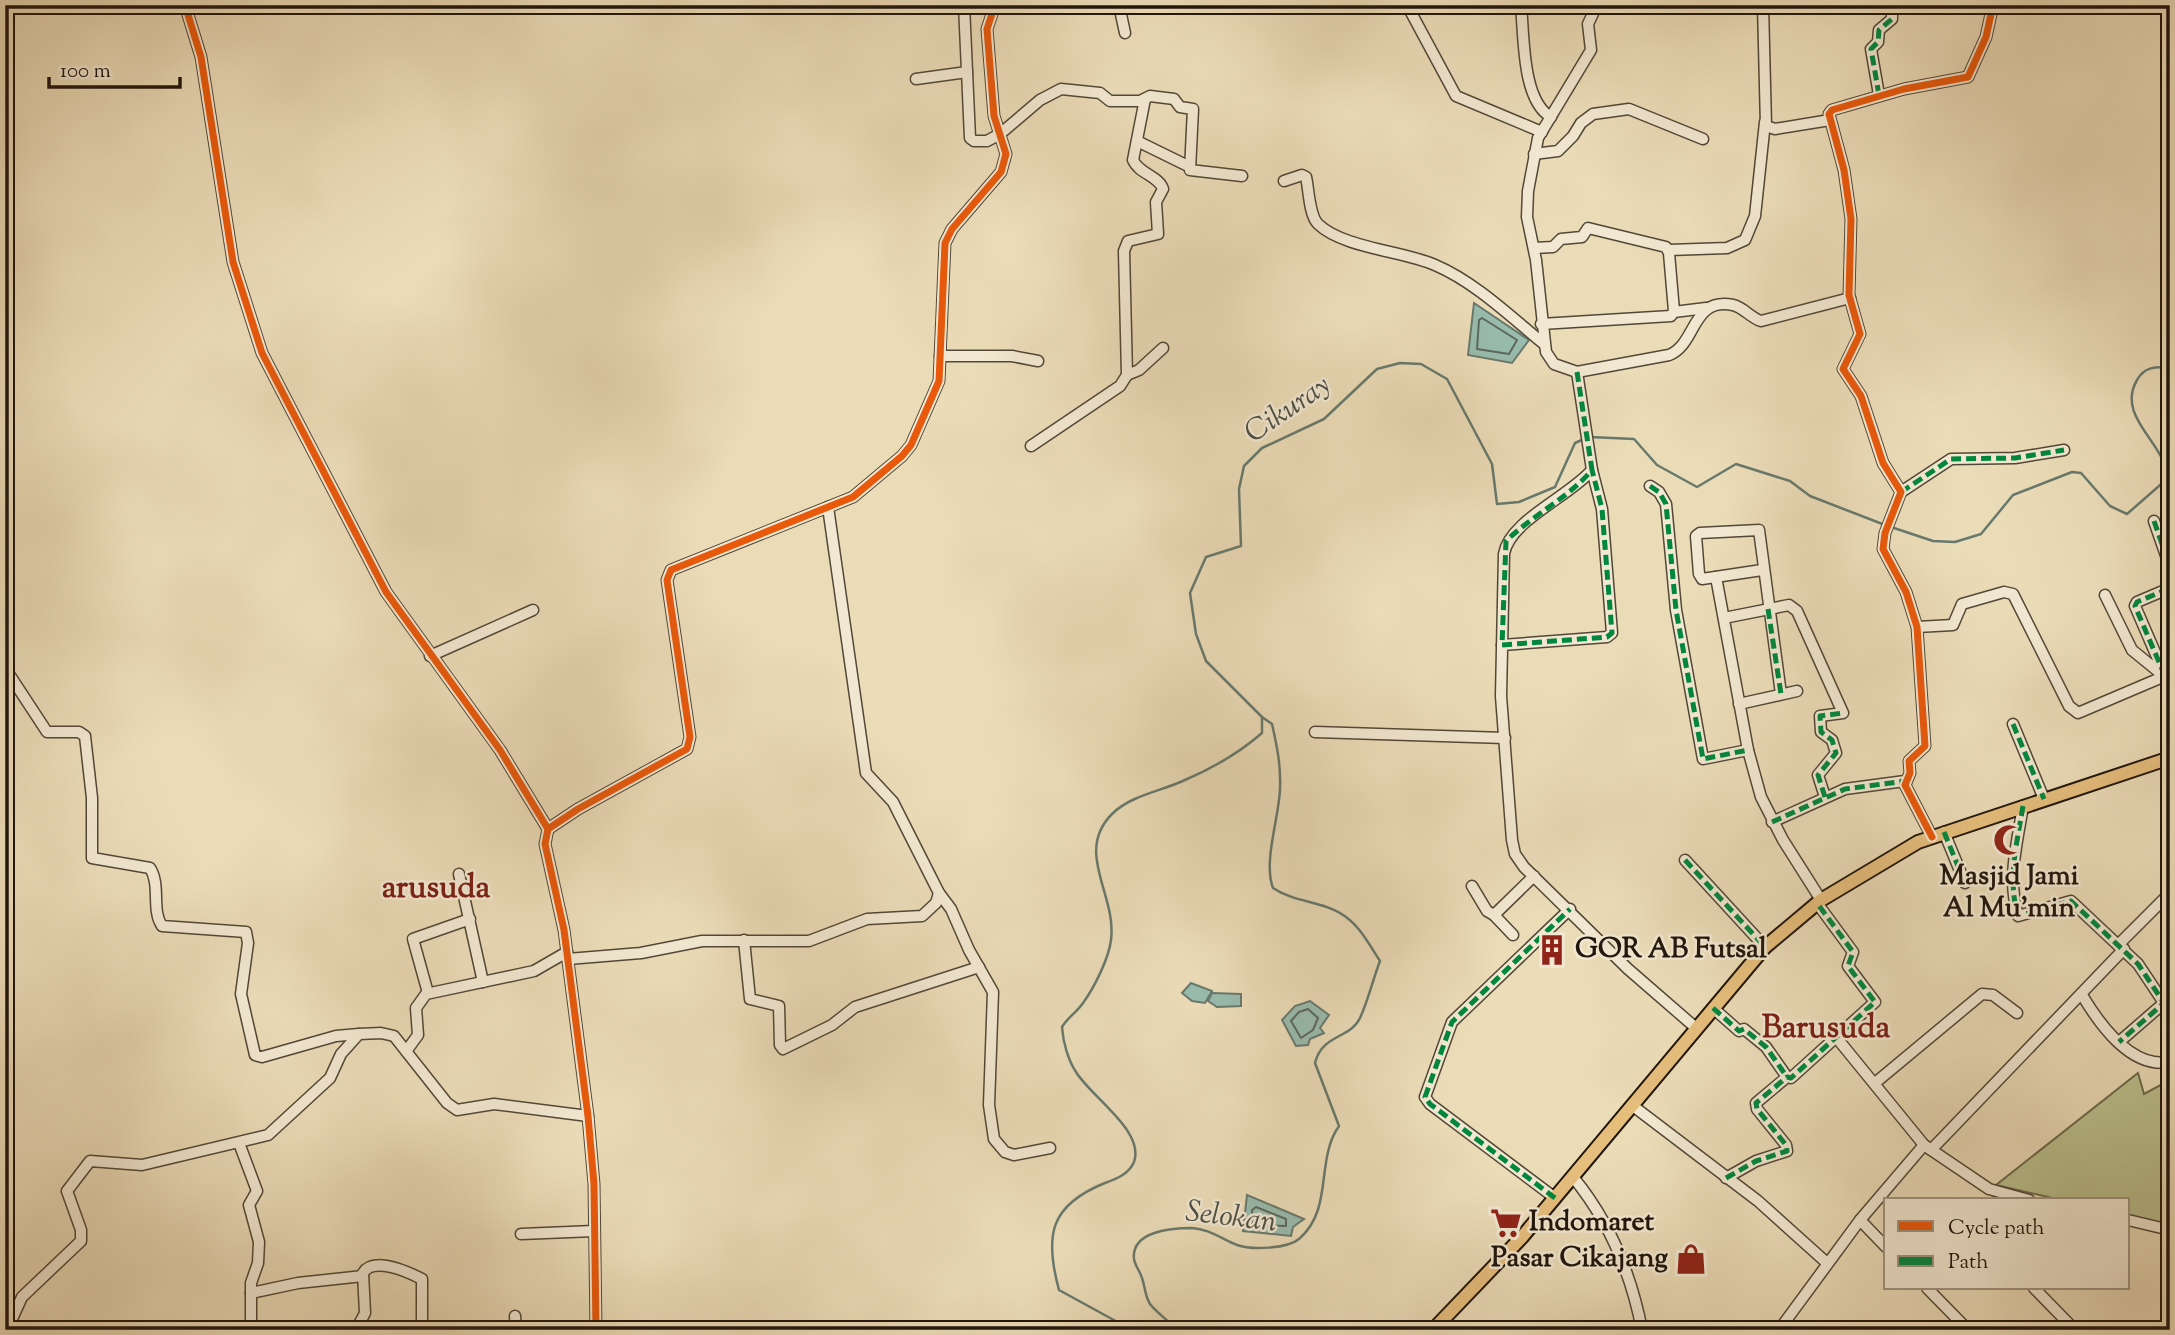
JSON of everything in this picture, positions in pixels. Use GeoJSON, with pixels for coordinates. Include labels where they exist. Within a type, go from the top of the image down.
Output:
{"type":"FeatureCollection","features":[{"type":"Feature","properties":{"kind":"main road"},"geometry":{"type":"LineString","coordinates":[[1433,1330],[1555,1198],[1765,947],[1819,901],[1884,859],[1938,834],[2170,758]]}},
{"type":"Feature","properties":{"kind":"street"},"geometry":{"type":"LineString","coordinates":[[186,5],[201,57],[233,262],[262,353],[386,592],[500,750],[548,830]]}},
{"type":"Feature","properties":{"kind":"street"},"geometry":{"type":"LineString","coordinates":[[964,5],[970,138],[974,141],[986,141],[1000,134],[1040,100],[1061,89],[1100,93],[1109,100],[1144,99],[1150,96],[1175,99],[1180,107],[1193,109],[1188,166]]}},
{"type":"Feature","properties":{"kind":"street"},"geometry":{"type":"LineString","coordinates":[[596,1330],[588,1116],[567,956],[545,844],[548,830],[578,809],[688,749],[690,737],[667,580],[671,570],[859,493],[907,450],[937,387],[945,243],[952,229],[1004,167],[1006,154],[994,116],[987,29],[995,5]]}},
{"type":"Feature","properties":{"kind":"street"},"geometry":{"type":"LineString","coordinates":[[1119,5],[1125,33]]}},
{"type":"Feature","properties":{"kind":"street"},"geometry":{"type":"LineString","coordinates":[[1407,5],[1456,96],[1542,132]]}},
{"type":"Feature","properties":{"kind":"street"},"geometry":{"type":"LineString","coordinates":[[1521,5],[1533,97],[1540,111],[1551,117]]}},
{"type":"Feature","properties":{"kind":"street"},"geometry":{"type":"LineString","coordinates":[[1597,5],[1588,24],[1589,54],[1542,132],[1534,154],[1527,217],[1534,248],[1541,324],[1551,361],[1577,372],[1674,354],[1707,308]]}},
{"type":"Feature","properties":{"kind":"street"},"geometry":{"type":"LineString","coordinates":[[1534,248],[1554,246],[1561,239],[1582,237],[1590,228],[1669,250],[1727,248],[1745,240],[1755,216],[1765,122],[1763,5]]}},
{"type":"Feature","properties":{"kind":"street"},"geometry":{"type":"LineString","coordinates":[[1880,95],[1871,49],[1878,42],[1879,30],[1892,19],[1892,5]]}},
{"type":"Feature","properties":{"kind":"street"},"geometry":{"type":"LineString","coordinates":[[1902,492],[1883,463],[1861,396],[1843,369],[1860,334],[1850,298],[1851,219],[1844,170],[1830,120],[1832,110],[1880,95],[1968,77],[1991,25],[1993,5]]}},
{"type":"Feature","properties":{"kind":"street"},"geometry":{"type":"LineString","coordinates":[[916,79],[967,72]]}},
{"type":"Feature","properties":{"kind":"street"},"geometry":{"type":"LineString","coordinates":[[1031,446],[1120,386],[1127,375],[1124,251],[1128,241],[1158,234],[1156,202],[1163,188],[1160,182],[1137,168],[1133,160],[1144,99]]}},
{"type":"Feature","properties":{"kind":"street"},"geometry":{"type":"LineString","coordinates":[[1534,154],[1558,151],[1581,123],[1593,114],[1629,109],[1703,139]]}},
{"type":"Feature","properties":{"kind":"street"},"geometry":{"type":"LineString","coordinates":[[1765,122],[1766,126],[1775,129],[1830,120]]}},
{"type":"Feature","properties":{"kind":"street"},"geometry":{"type":"LineString","coordinates":[[1137,141],[1188,166],[1190,170],[1242,176]]}},
{"type":"Feature","properties":{"kind":"street"},"geometry":{"type":"LineString","coordinates":[[1284,181],[1303,175],[1306,177],[1315,219],[1322,226],[1343,237],[1434,264],[1452,273],[1545,344]]}},
{"type":"Feature","properties":{"kind":"street"},"geometry":{"type":"LineString","coordinates":[[1669,250],[1674,312]]}},
{"type":"Feature","properties":{"kind":"street"},"geometry":{"type":"LineString","coordinates":[[1541,324],[1642,319],[1671,316],[1674,312],[1734,305],[1761,321],[1850,298]]}},
{"type":"Feature","properties":{"kind":"street"},"geometry":{"type":"LineString","coordinates":[[1127,375],[1139,370],[1163,348]]}},
{"type":"Feature","properties":{"kind":"street"},"geometry":{"type":"LineString","coordinates":[[940,356],[1012,356],[1038,361]]}},
{"type":"Feature","properties":{"kind":"street"},"geometry":{"type":"LineString","coordinates":[[1502,645],[1607,637],[1612,633],[1602,509],[1587,446],[1577,372]]}},
{"type":"Feature","properties":{"kind":"street"},"geometry":{"type":"LineString","coordinates":[[1965,883],[1938,834],[1906,789],[1905,781],[1910,774],[1909,761],[1925,746],[1917,628],[1906,592],[1883,550],[1885,533],[1902,492],[1951,458],[2011,458],[2064,450]]}},
{"type":"Feature","properties":{"kind":"street"},"geometry":{"type":"LineString","coordinates":[[1592,470],[1580,485],[1521,527],[1506,541],[1501,696],[1515,854],[1628,969],[1696,1028]]}},
{"type":"Feature","properties":{"kind":"street"},"geometry":{"type":"LineString","coordinates":[[1650,486],[1659,492],[1666,504],[1676,610],[1703,759],[1748,750]]}},
{"type":"Feature","properties":{"kind":"street"},"geometry":{"type":"LineString","coordinates":[[828,507],[866,773],[870,781],[890,797],[939,894],[951,909],[995,1000],[989,1105],[994,1139],[1004,1152],[1013,1155],[1050,1148]]}},
{"type":"Feature","properties":{"kind":"street"},"geometry":{"type":"LineString","coordinates":[[2154,521],[2170,567]]}},
{"type":"Feature","properties":{"kind":"street"},"geometry":{"type":"LineString","coordinates":[[1762,570],[1705,579],[1699,575],[1695,540],[1700,533],[1756,529],[1760,534],[1762,570],[1781,694]]}},
{"type":"Feature","properties":{"kind":"street"},"geometry":{"type":"LineString","coordinates":[[1716,577],[1748,750],[1760,797],[1819,901],[1853,951],[1848,966],[1875,999],[1836,1037],[1756,1103],[1757,1109],[1786,1145],[1787,1151],[1756,1161],[1726,1178]]}},
{"type":"Feature","properties":{"kind":"street"},"geometry":{"type":"LineString","coordinates":[[2170,589],[2137,602],[2135,606],[2170,687]]}},
{"type":"Feature","properties":{"kind":"street"},"geometry":{"type":"LineString","coordinates":[[1917,628],[1951,626],[1955,624],[1962,604],[2004,592],[2013,594],[2069,706],[2078,713],[2165,676]]}},
{"type":"Feature","properties":{"kind":"street"},"geometry":{"type":"LineString","coordinates":[[2105,595],[2132,650],[2165,676]]}},
{"type":"Feature","properties":{"kind":"street"},"geometry":{"type":"LineString","coordinates":[[1724,618],[1789,605],[1797,611],[1843,713],[1820,716],[1821,732],[1832,740],[1836,753],[1818,775],[1825,797]]}},
{"type":"Feature","properties":{"kind":"street"},"geometry":{"type":"LineString","coordinates":[[430,656],[533,610]]}},
{"type":"Feature","properties":{"kind":"street"},"geometry":{"type":"LineString","coordinates":[[5,668],[47,732],[79,732],[85,736],[92,798],[92,858],[150,868],[154,875],[158,919],[162,926],[246,932],[248,943],[241,998],[256,1055],[262,1057],[336,1036],[389,1034],[407,1051],[453,1108],[464,1110],[494,1104],[588,1116]]}},
{"type":"Feature","properties":{"kind":"street"},"geometry":{"type":"LineString","coordinates":[[1739,704],[1797,691]]}},
{"type":"Feature","properties":{"kind":"street"},"geometry":{"type":"LineString","coordinates":[[2013,724],[2044,799]]}},
{"type":"Feature","properties":{"kind":"street"},"geometry":{"type":"LineString","coordinates":[[1315,732],[1505,738]]}},
{"type":"Feature","properties":{"kind":"street"},"geometry":{"type":"LineString","coordinates":[[1772,822],[1852,786],[1905,781]]}},
{"type":"Feature","properties":{"kind":"street"},"geometry":{"type":"LineString","coordinates":[[2022,806],[2012,866],[2013,897],[2018,916],[2071,901],[2144,971],[2165,1004],[2119,1042]]}},
{"type":"Feature","properties":{"kind":"street"},"geometry":{"type":"LineString","coordinates":[[1685,860],[1765,947]]}},
{"type":"Feature","properties":{"kind":"street"},"geometry":{"type":"LineString","coordinates":[[458,874],[483,982]]}},
{"type":"Feature","properties":{"kind":"street"},"geometry":{"type":"LineString","coordinates":[[1494,915],[1534,876]]}},
{"type":"Feature","properties":{"kind":"street"},"geometry":{"type":"LineString","coordinates":[[1472,886],[1487,911],[1513,935]]}},
{"type":"Feature","properties":{"kind":"street"},"geometry":{"type":"LineString","coordinates":[[1779,1330],[1860,1220],[1927,1148],[2082,995],[2170,893]]}},
{"type":"Feature","properties":{"kind":"street"},"geometry":{"type":"LineString","coordinates":[[407,1051],[418,1035],[416,1006],[428,993],[534,971],[567,956],[641,953],[696,942],[809,941],[867,919],[922,916],[936,904],[939,894]]}},
{"type":"Feature","properties":{"kind":"street"},"geometry":{"type":"LineString","coordinates":[[1555,1198],[1430,1104],[1425,1097],[1457,1016],[1570,909]]}},
{"type":"Feature","properties":{"kind":"street"},"geometry":{"type":"LineString","coordinates":[[428,993],[413,939],[470,919]]}},
{"type":"Feature","properties":{"kind":"street"},"geometry":{"type":"LineString","coordinates":[[744,940],[750,999],[779,1006],[780,1045],[783,1049],[832,1026],[855,1007],[979,967]]}},
{"type":"Feature","properties":{"kind":"street"},"geometry":{"type":"LineString","coordinates":[[1875,1083],[1982,994],[1993,995],[2017,1013]]}},
{"type":"Feature","properties":{"kind":"street"},"geometry":{"type":"LineString","coordinates":[[2082,995],[2119,1042],[2148,1062],[2170,1062]]}},
{"type":"Feature","properties":{"kind":"street"},"geometry":{"type":"LineString","coordinates":[[1713,1008],[1740,1031],[1744,1029],[1756,1037],[1787,1077]]}},
{"type":"Feature","properties":{"kind":"street"},"geometry":{"type":"LineString","coordinates":[[6,1330],[22,1297],[81,1241],[81,1230],[67,1195],[68,1187],[85,1165],[98,1160],[137,1165],[239,1143],[272,1132],[330,1078],[341,1054],[359,1034]]}},
{"type":"Feature","properties":{"kind":"street"},"geometry":{"type":"LineString","coordinates":[[1836,1037],[1927,1148],[1969,1178],[2006,1198]]}},
{"type":"Feature","properties":{"kind":"street"},"geometry":{"type":"LineString","coordinates":[[1633,1106],[1758,1201],[1827,1264]]}},
{"type":"Feature","properties":{"kind":"street"},"geometry":{"type":"LineString","coordinates":[[239,1143],[257,1191],[249,1203],[259,1242],[258,1265],[251,1293],[251,1330]]}},
{"type":"Feature","properties":{"kind":"street"},"geometry":{"type":"LineString","coordinates":[[1573,1177],[1616,1244],[1635,1297],[1642,1330]]}},
{"type":"Feature","properties":{"kind":"street"},"geometry":{"type":"LineString","coordinates":[[1860,1220],[1884,1245]]}},
{"type":"Feature","properties":{"kind":"street"},"geometry":{"type":"LineString","coordinates":[[2130,1220],[2170,1230]]}},
{"type":"Feature","properties":{"kind":"street"},"geometry":{"type":"LineString","coordinates":[[521,1234],[594,1231]]}},
{"type":"Feature","properties":{"kind":"street"},"geometry":{"type":"LineString","coordinates":[[356,1330],[365,1313],[363,1276],[366,1268],[379,1265],[421,1278],[422,1330]]}},
{"type":"Feature","properties":{"kind":"street"},"geometry":{"type":"LineString","coordinates":[[251,1293],[298,1283],[363,1276]]}},
{"type":"Feature","properties":{"kind":"street"},"geometry":{"type":"LineString","coordinates":[[1929,1290],[1968,1330]]}},
{"type":"Feature","properties":{"kind":"street"},"geometry":{"type":"LineString","coordinates":[[2036,1290],[2071,1326]]}},
{"type":"Feature","properties":{"kind":"street"},"geometry":{"type":"LineString","coordinates":[[515,1316],[516,1330]]}},
{"type":"Feature","properties":{"kind":"green space"},"geometry":{"type":"Polygon","coordinates":[[[2138,1073],[2144,1094],[2170,1080],[2170,1226],[2130,1216],[2130,1198],[2052,1198],[1996,1185],[2138,1073]]]}},
{"type":"Feature","properties":{"kind":"water"},"geometry":{"type":"Polygon","coordinates":[[[1474,303],[1529,340],[1512,363],[1468,355],[1474,303]]]}},
{"type":"Feature","properties":{"kind":"water"},"geometry":{"type":"Polygon","coordinates":[[[1191,983],[1212,991],[1205,1003],[1192,1001],[1182,993],[1191,983]]]}},
{"type":"Feature","properties":{"kind":"water"},"geometry":{"type":"Polygon","coordinates":[[[1212,993],[1241,994],[1241,1006],[1217,1007],[1208,1001],[1212,993]]]}},
{"type":"Feature","properties":{"kind":"water"},"geometry":{"type":"Polygon","coordinates":[[[1310,1001],[1329,1015],[1320,1028],[1324,1033],[1310,1039],[1308,1045],[1296,1046],[1282,1020],[1295,1006],[1310,1001]]]}},
{"type":"Feature","properties":{"kind":"water"},"geometry":{"type":"Polygon","coordinates":[[[1247,1195],[1304,1219],[1293,1227],[1291,1236],[1243,1231],[1247,1195]]]}},
{"type":"Feature","properties":{"kind":"waterway","name":"Cikuray"},"geometry":{"type":"LineString","coordinates":[[1132,1330],[1059,1290],[1054,1271],[1052,1238],[1062,1212],[1072,1201],[1126,1173],[1134,1162],[1135,1150],[1125,1127],[1073,1067],[1066,1051],[1062,1027],[1092,989],[1110,947],[1111,923],[1097,859],[1101,828],[1112,814],[1128,802],[1206,770],[1262,733],[1262,717],[1206,661],[1196,634],[1190,593],[1206,557],[1241,546],[1239,489],[1244,466],[1262,448],[1324,419],[1377,369],[1400,363],[1421,364],[1447,379],[1492,464],[1497,504],[1519,502],[1555,487],[1575,443],[1584,439]]}},
{"type":"Feature","properties":{"kind":"waterway","name":"Cikuray"},"geometry":{"type":"LineString","coordinates":[[1891,527],[1933,541],[1955,542],[1981,534],[2013,495],[2072,472],[2081,473],[2110,506],[2127,514],[2167,479],[2160,454],[2137,419],[2132,394],[2143,372],[2155,367],[2170,368]]}},
{"type":"Feature","properties":{"kind":"waterway","name":"Cikuray"},"geometry":{"type":"LineString","coordinates":[[1590,437],[1634,439],[1657,465],[1697,487],[1736,464],[1790,481],[1810,496],[1885,525]]}},
{"type":"Feature","properties":{"kind":"waterway","name":"Selokan"},"geometry":{"type":"LineString","coordinates":[[1177,1330],[1148,1301],[1134,1259],[1139,1242],[1164,1230],[1192,1228],[1210,1232],[1243,1247],[1278,1247],[1299,1239],[1310,1227],[1321,1199],[1332,1139],[1339,1126],[1315,1063],[1324,1047],[1350,1030],[1360,1018],[1380,961],[1361,932],[1346,917],[1273,888],[1270,866],[1280,772],[1272,724],[1262,717]]}},
{"type":"Feature","properties":{"kind":"marked path"},"geometry":{"type":"LineString","coordinates":[[1879,95],[1871,49],[1878,42],[1879,30],[1892,19],[1892,5]]}},
{"type":"Feature","properties":{"kind":"marked path"},"geometry":{"type":"LineString","coordinates":[[1577,372],[1592,470],[1506,541],[1502,645],[1607,637],[1612,633],[1602,509],[1592,470]]}},
{"type":"Feature","properties":{"kind":"marked path"},"geometry":{"type":"LineString","coordinates":[[1901,492],[1951,459],[2015,458],[2064,450]]}},
{"type":"Feature","properties":{"kind":"marked path"},"geometry":{"type":"LineString","coordinates":[[1650,486],[1659,492],[1666,504],[1676,610],[1703,759],[1748,750]]}},
{"type":"Feature","properties":{"kind":"marked path"},"geometry":{"type":"LineString","coordinates":[[2154,521],[2170,567]]}},
{"type":"Feature","properties":{"kind":"marked path"},"geometry":{"type":"LineString","coordinates":[[2165,676],[2135,606],[2137,602],[2170,588]]}},
{"type":"Feature","properties":{"kind":"marked path"},"geometry":{"type":"LineString","coordinates":[[1768,609],[1781,694]]}},
{"type":"Feature","properties":{"kind":"marked path"},"geometry":{"type":"LineString","coordinates":[[1825,797],[1818,775],[1836,753],[1832,740],[1821,732],[1820,716],[1843,713]]}},
{"type":"Feature","properties":{"kind":"marked path"},"geometry":{"type":"LineString","coordinates":[[2013,724],[2044,799]]}},
{"type":"Feature","properties":{"kind":"marked path"},"geometry":{"type":"LineString","coordinates":[[1772,822],[1845,789],[1905,781]]}},
{"type":"Feature","properties":{"kind":"marked path"},"geometry":{"type":"LineString","coordinates":[[2023,806],[2013,875],[2018,916],[2071,901],[2138,964],[2164,1003],[2119,1042]]}},
{"type":"Feature","properties":{"kind":"marked path"},"geometry":{"type":"LineString","coordinates":[[1944,832],[1965,883]]}},
{"type":"Feature","properties":{"kind":"marked path"},"geometry":{"type":"LineString","coordinates":[[1685,860],[1765,947]]}},
{"type":"Feature","properties":{"kind":"marked path"},"geometry":{"type":"LineString","coordinates":[[1726,1178],[1756,1161],[1787,1151],[1786,1145],[1757,1109],[1756,1103],[1787,1077],[1791,1078],[1875,1002],[1848,966],[1853,952],[1817,903]]}},
{"type":"Feature","properties":{"kind":"marked path"},"geometry":{"type":"LineString","coordinates":[[1555,1198],[1430,1104],[1425,1097],[1452,1022],[1570,909]]}},
{"type":"Feature","properties":{"kind":"marked path"},"geometry":{"type":"LineString","coordinates":[[1713,1008],[1739,1031],[1744,1029],[1766,1047],[1787,1077]]}},
{"type":"Feature","properties":{"kind":"cycle path"},"geometry":{"type":"LineString","coordinates":[[185,5],[201,57],[233,262],[262,353],[386,592],[500,750],[548,829],[545,844],[564,930],[588,1116],[594,1184],[596,1330]]}},
{"type":"Feature","properties":{"kind":"cycle path"},"geometry":{"type":"LineString","coordinates":[[548,829],[578,809],[687,749],[690,737],[667,580],[671,570],[853,497],[902,456],[911,445],[939,381],[945,243],[952,229],[1001,172],[1006,154],[994,116],[987,29],[995,5]]}},
{"type":"Feature","properties":{"kind":"cycle path"},"geometry":{"type":"LineString","coordinates":[[1932,837],[1905,785],[1910,773],[1909,761],[1925,746],[1917,627],[1906,592],[1883,549],[1885,533],[1901,492],[1883,463],[1861,396],[1843,369],[1860,334],[1849,295],[1851,219],[1844,170],[1829,114],[1832,110],[1904,89],[1968,77],[1986,37],[1993,5]]}},
{"type":"Feature","properties":{"kind":"place","name":"Masjid Jami Al Mu'min"},"geometry":{"type":"Point","coordinates":[2009,840]}},
{"type":"Feature","properties":{"kind":"place","name":"GOR AB Futsal"},"geometry":{"type":"Point","coordinates":[1552,950]}},
{"type":"Feature","properties":{"kind":"place","name":"Indomaret"},"geometry":{"type":"Point","coordinates":[1506,1223]}},
{"type":"Feature","properties":{"kind":"place","name":"Pasar Cikajang"},"geometry":{"type":"Point","coordinates":[1691,1259]}},
{"type":"Feature","properties":{"kind":"district","name":"arusuda"},"geometry":{"type":"Point","coordinates":[436,889]}},
{"type":"Feature","properties":{"kind":"district","name":"Barusuda"},"geometry":{"type":"Point","coordinates":[1826,1029]}}]}
